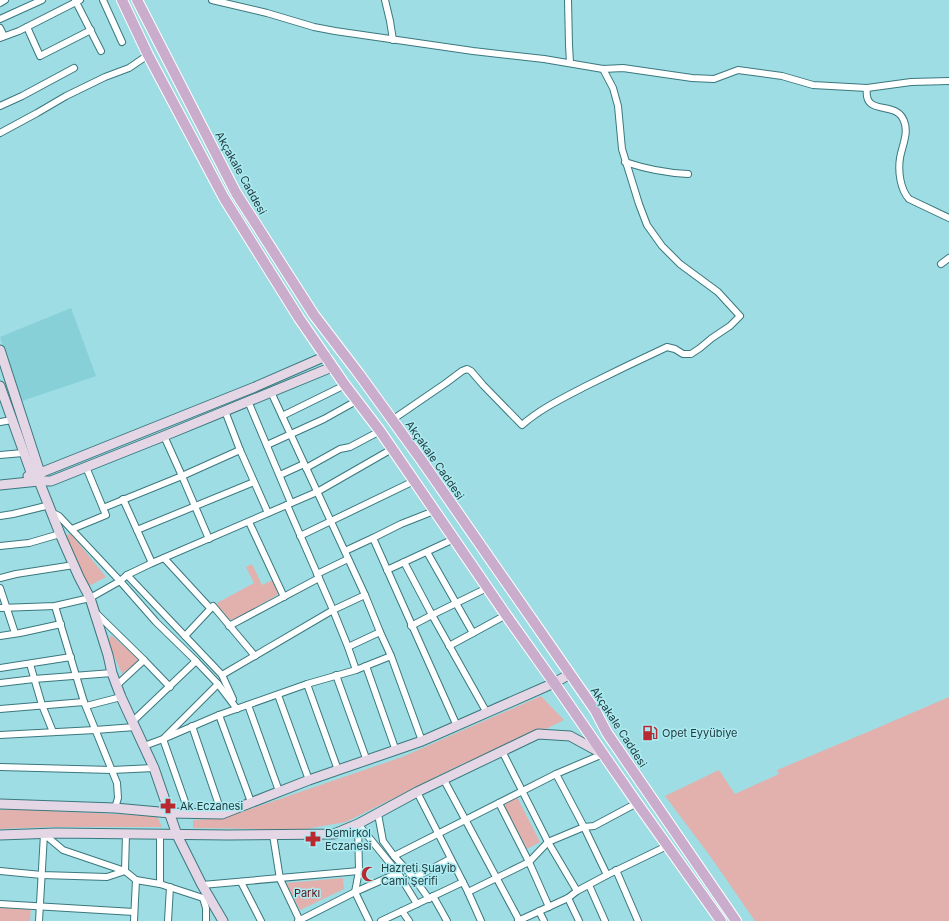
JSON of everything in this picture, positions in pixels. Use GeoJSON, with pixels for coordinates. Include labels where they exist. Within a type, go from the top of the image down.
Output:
{"type":"FeatureCollection","features":[{"type":"Feature","properties":{"kind":"main road"},"geometry":{"type":"LineString","coordinates":[[122,0],[148,55],[224,198],[299,318],[332,367],[380,431],[487,588],[721,921]]}},
{"type":"Feature","properties":{"kind":"main road","name":"Akçakale Caddesi"},"geometry":{"type":"LineString","coordinates":[[137,0],[236,193],[314,315],[392,420],[570,674],[595,710],[607,733],[736,921]]}},
{"type":"Feature","properties":{"kind":"main road"},"geometry":{"type":"LineString","coordinates":[[0,350],[37,476],[60,534],[90,598],[108,655],[112,673],[121,697],[154,768],[177,835],[202,885],[206,899],[223,921]]}},
{"type":"Feature","properties":{"kind":"main road"},"geometry":{"type":"LineString","coordinates":[[0,485],[37,476],[255,387],[326,356]]}},
{"type":"Feature","properties":{"kind":"main road"},"geometry":{"type":"LineString","coordinates":[[0,479],[37,476],[51,481],[332,367]]}},
{"type":"Feature","properties":{"kind":"main road"},"geometry":{"type":"LineString","coordinates":[[0,388],[23,453],[37,476]]}},
{"type":"Feature","properties":{"kind":"main road"},"geometry":{"type":"LineString","coordinates":[[0,804],[115,808],[170,813],[222,814],[309,780],[422,741],[554,683],[570,674]]}},
{"type":"Feature","properties":{"kind":"main road"},"geometry":{"type":"LineString","coordinates":[[0,835],[334,834],[358,824],[417,792],[538,734],[570,736],[603,754]]}},
{"type":"Feature","properties":{"kind":"street"},"geometry":{"type":"LineString","coordinates":[[0,3],[5,0]]}},
{"type":"Feature","properties":{"kind":"street"},"geometry":{"type":"LineString","coordinates":[[0,19],[42,0]]}},
{"type":"Feature","properties":{"kind":"street"},"geometry":{"type":"LineString","coordinates":[[103,0],[122,42]]}},
{"type":"Feature","properties":{"kind":"street"},"geometry":{"type":"LineString","coordinates":[[212,0],[290,19],[314,27],[335,31],[393,40],[406,40],[473,51],[544,59],[603,69],[623,68],[692,78],[714,79],[738,70],[782,76],[813,85],[867,88],[911,82],[949,80]]}},
{"type":"Feature","properties":{"kind":"street"},"geometry":{"type":"LineString","coordinates":[[385,0],[393,40]]}},
{"type":"Feature","properties":{"kind":"street"},"geometry":{"type":"LineString","coordinates":[[568,0],[570,63]]}},
{"type":"Feature","properties":{"kind":"street"},"geometry":{"type":"LineString","coordinates":[[0,28],[2,37],[27,27],[77,1],[100,51]]}},
{"type":"Feature","properties":{"kind":"street"},"geometry":{"type":"LineString","coordinates":[[27,27],[40,56],[91,30]]}},
{"type":"Feature","properties":{"kind":"street"},"geometry":{"type":"LineString","coordinates":[[0,133],[105,77],[130,68],[148,55]]}},
{"type":"Feature","properties":{"kind":"street"},"geometry":{"type":"LineString","coordinates":[[0,106],[74,68]]}},
{"type":"Feature","properties":{"kind":"street"},"geometry":{"type":"LineString","coordinates":[[392,420],[467,369],[471,370],[483,385],[522,425],[558,400],[667,347],[675,349],[683,354],[691,354],[730,326],[740,316],[718,292],[680,264],[662,246],[647,225],[625,162],[622,149],[618,106],[613,88],[603,69]]}},
{"type":"Feature","properties":{"kind":"street"},"geometry":{"type":"LineString","coordinates":[[867,88],[868,101],[871,105],[899,114],[904,121],[906,134],[900,159],[900,177],[904,194],[914,202],[949,218]]}},
{"type":"Feature","properties":{"kind":"street"},"geometry":{"type":"LineString","coordinates":[[625,162],[653,170],[688,174]]}},
{"type":"Feature","properties":{"kind":"street"},"geometry":{"type":"LineString","coordinates":[[941,264],[949,258]]}},
{"type":"Feature","properties":{"kind":"street"},"geometry":{"type":"LineString","coordinates":[[282,416],[345,385]]}},
{"type":"Feature","properties":{"kind":"street"},"geometry":{"type":"LineString","coordinates":[[271,392],[365,595],[391,656],[422,741]]}},
{"type":"Feature","properties":{"kind":"street"},"geometry":{"type":"LineString","coordinates":[[267,445],[324,419],[358,400]]}},
{"type":"Feature","properties":{"kind":"street"},"geometry":{"type":"LineString","coordinates":[[248,401],[280,475],[300,536],[333,610],[356,670]]}},
{"type":"Feature","properties":{"kind":"street"},"geometry":{"type":"LineString","coordinates":[[225,411],[240,450],[268,513]]}},
{"type":"Feature","properties":{"kind":"street"},"geometry":{"type":"LineString","coordinates":[[0,422],[12,420]]}},
{"type":"Feature","properties":{"kind":"street"},"geometry":{"type":"LineString","coordinates":[[280,475],[305,466],[340,449],[350,447],[380,431]]}},
{"type":"Feature","properties":{"kind":"street"},"geometry":{"type":"LineString","coordinates":[[164,436],[196,506],[209,539]]}},
{"type":"Feature","properties":{"kind":"street"},"geometry":{"type":"LineString","coordinates":[[103,508],[182,476],[240,450]]}},
{"type":"Feature","properties":{"kind":"street"},"geometry":{"type":"LineString","coordinates":[[0,608],[7,606],[55,606],[90,598],[120,582],[127,575],[152,563],[317,492],[392,450]]}},
{"type":"Feature","properties":{"kind":"street"},"geometry":{"type":"LineString","coordinates":[[0,455],[23,453]]}},
{"type":"Feature","properties":{"kind":"street"},"geometry":{"type":"LineString","coordinates":[[72,529],[106,515],[86,467]]}},
{"type":"Feature","properties":{"kind":"street"},"geometry":{"type":"LineString","coordinates":[[300,536],[414,481]]}},
{"type":"Feature","properties":{"kind":"street"},"geometry":{"type":"LineString","coordinates":[[137,530],[254,482]]}},
{"type":"Feature","properties":{"kind":"street"},"geometry":{"type":"LineString","coordinates":[[123,499],[152,563]]}},
{"type":"Feature","properties":{"kind":"street"},"geometry":{"type":"LineString","coordinates":[[0,516],[51,509],[72,529],[156,622],[218,684],[237,709]]}},
{"type":"Feature","properties":{"kind":"street"},"geometry":{"type":"LineString","coordinates":[[345,552],[401,524],[434,511]]}},
{"type":"Feature","properties":{"kind":"street"},"geometry":{"type":"LineString","coordinates":[[249,522],[284,597]]}},
{"type":"Feature","properties":{"kind":"street"},"geometry":{"type":"LineString","coordinates":[[0,546],[29,543],[60,534]]}},
{"type":"Feature","properties":{"kind":"street"},"geometry":{"type":"LineString","coordinates":[[373,538],[411,626],[457,726]]}},
{"type":"Feature","properties":{"kind":"street"},"geometry":{"type":"LineString","coordinates":[[387,570],[454,539]]}},
{"type":"Feature","properties":{"kind":"street"},"geometry":{"type":"LineString","coordinates":[[427,552],[473,634]]}},
{"type":"Feature","properties":{"kind":"street"},"geometry":{"type":"LineString","coordinates":[[164,558],[210,608]]}},
{"type":"Feature","properties":{"kind":"street"},"geometry":{"type":"LineString","coordinates":[[230,626],[284,597],[348,559]]}},
{"type":"Feature","properties":{"kind":"street"},"geometry":{"type":"LineString","coordinates":[[404,562],[487,713]]}},
{"type":"Feature","properties":{"kind":"street"},"geometry":{"type":"LineString","coordinates":[[0,578],[74,565]]}},
{"type":"Feature","properties":{"kind":"street"},"geometry":{"type":"LineString","coordinates":[[127,575],[222,675],[237,709]]}},
{"type":"Feature","properties":{"kind":"street"},"geometry":{"type":"LineString","coordinates":[[0,588],[15,633]]}},
{"type":"Feature","properties":{"kind":"street"},"geometry":{"type":"LineString","coordinates":[[411,626],[487,588]]}},
{"type":"Feature","properties":{"kind":"street"},"geometry":{"type":"LineString","coordinates":[[222,675],[333,610],[365,595]]}},
{"type":"Feature","properties":{"kind":"street"},"geometry":{"type":"LineString","coordinates":[[55,606],[85,704],[117,783],[118,798],[115,808]]}},
{"type":"Feature","properties":{"kind":"street"},"geometry":{"type":"LineString","coordinates":[[185,636],[213,606],[255,656]]}},
{"type":"Feature","properties":{"kind":"street"},"geometry":{"type":"LineString","coordinates":[[92,608],[170,687]]}},
{"type":"Feature","properties":{"kind":"street"},"geometry":{"type":"LineString","coordinates":[[449,646],[506,615]]}},
{"type":"Feature","properties":{"kind":"street"},"geometry":{"type":"LineString","coordinates":[[0,636],[61,624]]}},
{"type":"Feature","properties":{"kind":"street"},"geometry":{"type":"LineString","coordinates":[[348,647],[380,632]]}},
{"type":"Feature","properties":{"kind":"street"},"geometry":{"type":"LineString","coordinates":[[144,746],[219,715],[307,684],[356,670],[391,656]]}},
{"type":"Feature","properties":{"kind":"street"},"geometry":{"type":"LineString","coordinates":[[0,668],[71,657]]}},
{"type":"Feature","properties":{"kind":"street"},"geometry":{"type":"LineString","coordinates":[[117,684],[144,660]]}},
{"type":"Feature","properties":{"kind":"street"},"geometry":{"type":"LineString","coordinates":[[0,735],[95,730],[134,724],[151,703],[170,687],[196,661]]}},
{"type":"Feature","properties":{"kind":"street"},"geometry":{"type":"LineString","coordinates":[[30,664],[42,705],[53,732]]}},
{"type":"Feature","properties":{"kind":"street"},"geometry":{"type":"LineString","coordinates":[[366,666],[396,750]]}},
{"type":"Feature","properties":{"kind":"street"},"geometry":{"type":"LineString","coordinates":[[0,683],[112,673]]}},
{"type":"Feature","properties":{"kind":"street"},"geometry":{"type":"LineString","coordinates":[[336,675],[366,760]]}},
{"type":"Feature","properties":{"kind":"street"},"geometry":{"type":"LineString","coordinates":[[163,739],[218,684]]}},
{"type":"Feature","properties":{"kind":"street"},"geometry":{"type":"LineString","coordinates":[[307,684],[338,770]]}},
{"type":"Feature","properties":{"kind":"street"},"geometry":{"type":"LineString","coordinates":[[278,695],[309,780]]}},
{"type":"Feature","properties":{"kind":"street"},"geometry":{"type":"LineString","coordinates":[[0,709],[42,705],[85,704],[121,697]]}},
{"type":"Feature","properties":{"kind":"street"},"geometry":{"type":"LineString","coordinates":[[248,705],[279,791]]}},
{"type":"Feature","properties":{"kind":"street"},"geometry":{"type":"LineString","coordinates":[[219,715],[251,802]]}},
{"type":"Feature","properties":{"kind":"street"},"geometry":{"type":"LineString","coordinates":[[192,726],[222,814]]}},
{"type":"Feature","properties":{"kind":"street"},"geometry":{"type":"LineString","coordinates":[[163,739],[189,813]]}},
{"type":"Feature","properties":{"kind":"street"},"geometry":{"type":"LineString","coordinates":[[502,752],[548,842],[577,891]]}},
{"type":"Feature","properties":{"kind":"street"},"geometry":{"type":"LineString","coordinates":[[394,856],[556,774],[603,754]]}},
{"type":"Feature","properties":{"kind":"street"},"geometry":{"type":"LineString","coordinates":[[0,767],[112,770],[154,768]]}},
{"type":"Feature","properties":{"kind":"street"},"geometry":{"type":"LineString","coordinates":[[556,774],[607,875]]}},
{"type":"Feature","properties":{"kind":"street"},"geometry":{"type":"LineString","coordinates":[[444,780],[519,921],[568,898],[577,891],[616,870],[667,846]]}},
{"type":"Feature","properties":{"kind":"street"},"geometry":{"type":"LineString","coordinates":[[417,792],[468,892],[481,921]]}},
{"type":"Feature","properties":{"kind":"street"},"geometry":{"type":"LineString","coordinates":[[499,803],[529,862],[549,907]]}},
{"type":"Feature","properties":{"kind":"street"},"geometry":{"type":"LineString","coordinates":[[468,892],[529,862],[548,842],[584,827],[594,826],[637,803]]}},
{"type":"Feature","properties":{"kind":"street"},"geometry":{"type":"LineString","coordinates":[[378,814],[383,841],[394,856],[431,898],[447,921]]}},
{"type":"Feature","properties":{"kind":"street"},"geometry":{"type":"LineString","coordinates":[[358,824],[359,871],[355,892],[369,921]]}},
{"type":"Feature","properties":{"kind":"street"},"geometry":{"type":"LineString","coordinates":[[358,824],[398,873],[417,904]]}},
{"type":"Feature","properties":{"kind":"street"},"geometry":{"type":"LineString","coordinates":[[44,834],[63,850],[125,871],[136,880],[160,884],[206,899],[206,921]]}},
{"type":"Feature","properties":{"kind":"street"},"geometry":{"type":"LineString","coordinates":[[39,921],[44,834]]}},
{"type":"Feature","properties":{"kind":"street"},"geometry":{"type":"LineString","coordinates":[[125,871],[126,834]]}},
{"type":"Feature","properties":{"kind":"street"},"geometry":{"type":"LineString","coordinates":[[160,835],[160,884]]}},
{"type":"Feature","properties":{"kind":"street"},"geometry":{"type":"LineString","coordinates":[[273,835],[280,879],[300,921],[355,892],[398,873],[401,864]]}},
{"type":"Feature","properties":{"kind":"street"},"geometry":{"type":"LineString","coordinates":[[414,878],[450,859]]}},
{"type":"Feature","properties":{"kind":"street"},"geometry":{"type":"LineString","coordinates":[[616,870],[638,921]]}},
{"type":"Feature","properties":{"kind":"street"},"geometry":{"type":"LineString","coordinates":[[0,871],[42,875],[107,877],[125,871]]}},
{"type":"Feature","properties":{"kind":"street"},"geometry":{"type":"LineString","coordinates":[[202,885],[280,879],[334,872],[359,871]]}},
{"type":"Feature","properties":{"kind":"street"},"geometry":{"type":"LineString","coordinates":[[134,921],[136,880]]}},
{"type":"Feature","properties":{"kind":"street"},"geometry":{"type":"LineString","coordinates":[[241,882],[261,921]]}},
{"type":"Feature","properties":{"kind":"street"},"geometry":{"type":"LineString","coordinates":[[380,921],[463,882]]}},
{"type":"Feature","properties":{"kind":"street"},"geometry":{"type":"LineString","coordinates":[[589,885],[605,921]]}},
{"type":"Feature","properties":{"kind":"street"},"geometry":{"type":"LineString","coordinates":[[168,921],[170,887]]}},
{"type":"Feature","properties":{"kind":"street"},"geometry":{"type":"LineString","coordinates":[[568,898],[579,921]]}},
{"type":"Feature","properties":{"kind":"street"},"geometry":{"type":"LineString","coordinates":[[0,904],[134,912]]}},
{"type":"Feature","properties":{"kind":"street"},"geometry":{"type":"LineString","coordinates":[[402,911],[409,921]]}},
{"type":"Feature","properties":{"kind":"street"},"geometry":{"type":"LineString","coordinates":[[539,911],[544,921]]}},
{"type":"Feature","properties":{"kind":"shaded area"},"geometry":{"type":"Polygon","coordinates":[[[71,308],[96,376],[22,401],[0,337],[71,308]]]}},
{"type":"Feature","properties":{"kind":"green space"},"geometry":{"type":"Polygon","coordinates":[[[71,534],[106,577],[87,587],[65,535],[71,534]]]}},
{"type":"Feature","properties":{"kind":"green space"},"geometry":{"type":"Polygon","coordinates":[[[252,564],[262,585],[273,580],[279,594],[236,619],[231,620],[222,613],[217,603],[254,583],[246,567],[252,564]]]}},
{"type":"Feature","properties":{"kind":"green space"},"geometry":{"type":"Polygon","coordinates":[[[111,635],[140,660],[122,674],[108,642],[111,635]]]}},
{"type":"Feature","properties":{"kind":"green space"},"geometry":{"type":"Polygon","coordinates":[[[541,696],[564,720],[524,740],[464,763],[346,822],[282,833],[256,833],[256,829],[193,828],[193,820],[224,818],[402,757],[541,696]]]}},
{"type":"Feature","properties":{"kind":"green space"},"geometry":{"type":"Polygon","coordinates":[[[949,697],[949,921],[755,921],[710,856],[665,796],[719,770],[735,794],[779,774],[777,770],[949,697]]]}},
{"type":"Feature","properties":{"kind":"green space"},"geometry":{"type":"Polygon","coordinates":[[[517,797],[540,842],[527,849],[504,805],[517,797]]]}},
{"type":"Feature","properties":{"kind":"green space"},"geometry":{"type":"Polygon","coordinates":[[[9,809],[157,816],[162,827],[51,827],[0,829],[0,810],[9,809]]]}},
{"type":"Feature","properties":{"kind":"green space","name":"Parkı"},"geometry":{"type":"Polygon","coordinates":[[[343,878],[344,889],[300,910],[286,883],[343,878]]]}},
{"type":"Feature","properties":{"kind":"green space"},"geometry":{"type":"Polygon","coordinates":[[[0,906],[31,908],[30,921],[0,921],[0,906]]]}},
{"type":"Feature","properties":{"kind":"place","name":"Opet Eyyübiye"},"geometry":{"type":"Point","coordinates":[650,733]}},
{"type":"Feature","properties":{"kind":"place","name":"Ak Eczanesi"},"geometry":{"type":"Point","coordinates":[168,806]}},
{"type":"Feature","properties":{"kind":"place","name":"Demirkol Eczanesi"},"geometry":{"type":"Point","coordinates":[313,839]}},
{"type":"Feature","properties":{"kind":"place","name":"Hazreti Şuayib Cami Şerifi"},"geometry":{"type":"Point","coordinates":[369,874]}}]}
